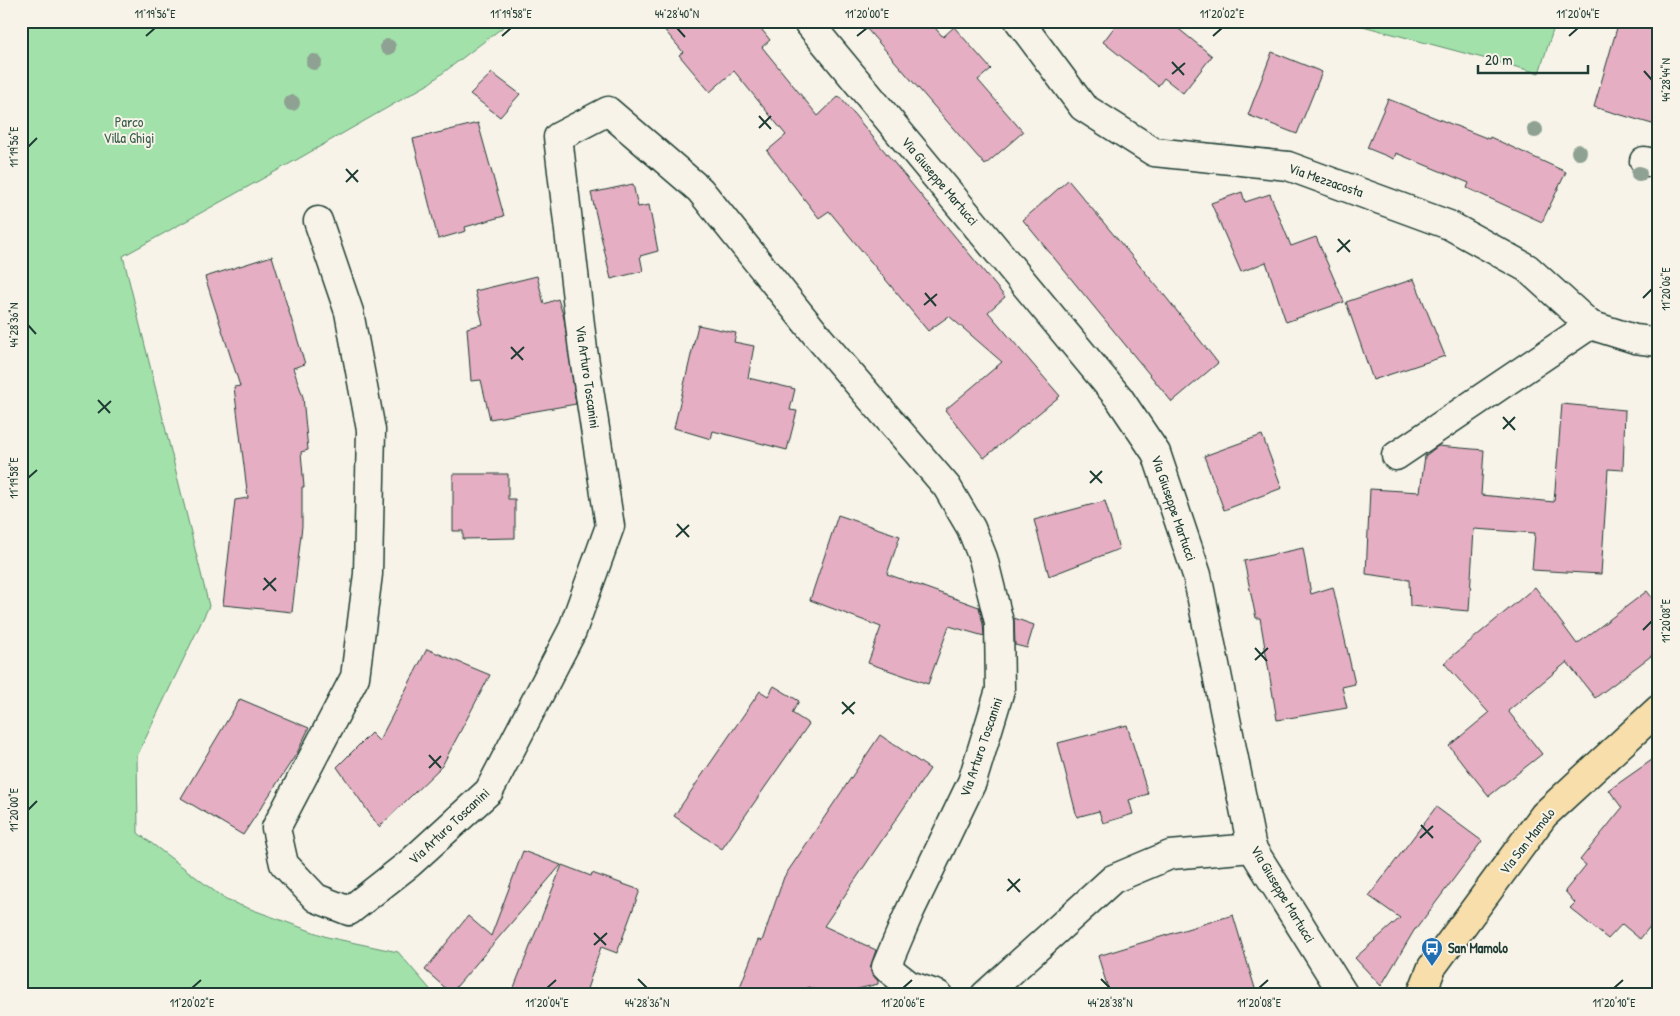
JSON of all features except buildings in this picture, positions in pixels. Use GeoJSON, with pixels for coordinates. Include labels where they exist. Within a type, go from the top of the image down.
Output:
{"type":"FeatureCollection","features":[{"type":"Feature","properties":{"kind":"main road","name":"Via San Mamolo"},"geometry":{"type":"LineString","coordinates":[[1421,995],[1432,967],[1544,816],[1659,709]]}},
{"type":"Feature","properties":{"kind":"street","name":"Via Giuseppe Martucci"},"geometry":{"type":"LineString","coordinates":[[807,21],[1119,398],[1156,453],[1197,575],[1252,848],[1344,995]]}},
{"type":"Feature","properties":{"kind":"street","name":"Via Mezzacosta"},"geometry":{"type":"LineString","coordinates":[[1019,21],[1083,107],[1154,152],[1288,166],[1449,225],[1526,268],[1590,326],[1635,339],[1659,342]]}},
{"type":"Feature","properties":{"kind":"street","name":"Via Arturo Toscanini"},"geometry":{"type":"LineString","coordinates":[[318,221],[349,312],[371,430],[368,574],[355,677],[276,828],[284,864],[316,898],[349,911],[410,863],[489,791],[572,631],[610,526],[583,350],[558,137],[608,111],[700,190],[819,338],[947,487],[971,528],[983,558],[999,622],[1000,690],[972,782],[909,913],[886,968],[909,985],[938,995]]}},
{"type":"Feature","properties":{"kind":"street"},"geometry":{"type":"LineString","coordinates":[[1396,456],[1590,326]]}},
{"type":"Feature","properties":{"kind":"street"},"geometry":{"type":"LineString","coordinates":[[985,995],[1113,879],[1170,855],[1252,848]]}},
{"type":"Feature","properties":{"kind":"green space","name":"Parco Villa Ghigi"},"geometry":{"type":"Polygon","coordinates":[[[21,21],[511,21],[427,85],[123,256],[209,606],[137,756],[138,833],[226,900],[327,937],[398,952],[435,995],[21,995],[21,21]]]}},
{"type":"Feature","properties":{"kind":"green space"},"geometry":{"type":"Polygon","coordinates":[[[1344,21],[1556,21],[1539,73],[1344,21]]]}},
{"type":"Feature","properties":{"kind":"place","name":"San Mamolo"},"geometry":{"type":"Point","coordinates":[1432,967]}}]}
